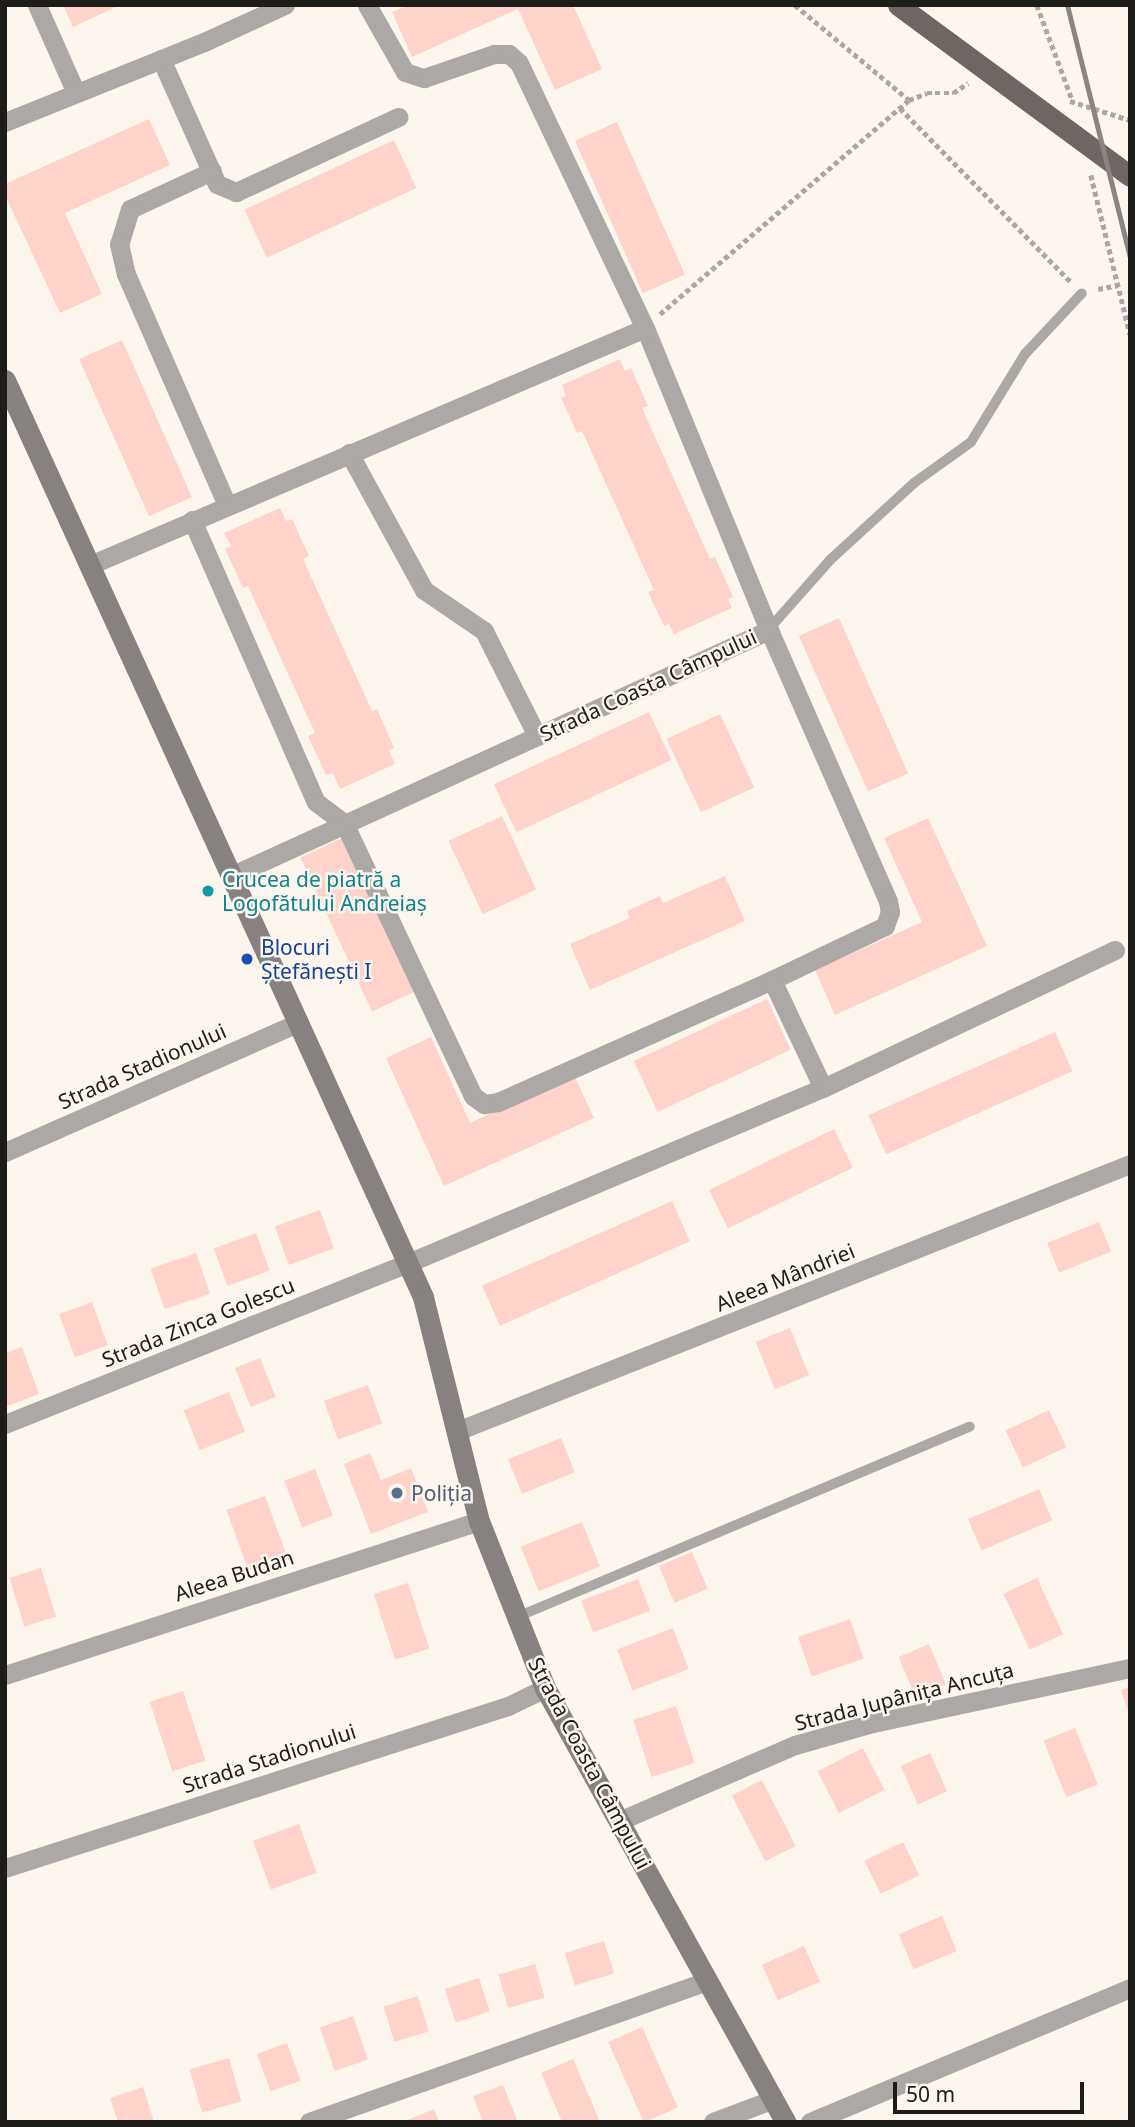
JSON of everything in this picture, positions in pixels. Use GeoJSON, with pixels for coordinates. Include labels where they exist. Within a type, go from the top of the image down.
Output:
{"type":"FeatureCollection","features":[{"type":"Feature","properties":{"kind":"main road"},"geometry":{"type":"LineString","coordinates":[[898,5],[1130,176]]}},
{"type":"Feature","properties":{"kind":"street"},"geometry":{"type":"LineString","coordinates":[[37,5],[76,93]]}},
{"type":"Feature","properties":{"kind":"street"},"geometry":{"type":"LineString","coordinates":[[5,122],[285,5]]}},
{"type":"Feature","properties":{"kind":"street","name":"Strada Coasta Câmpului"},"geometry":{"type":"LineString","coordinates":[[231,876],[344,822],[769,630],[645,328],[519,63],[509,54],[494,54],[424,78],[405,72],[367,5]]}},
{"type":"Feature","properties":{"kind":"street"},"geometry":{"type":"LineString","coordinates":[[161,59],[217,184],[236,192],[398,117]]}},
{"type":"Feature","properties":{"kind":"street"},"geometry":{"type":"LineString","coordinates":[[212,171],[130,209],[120,230],[119,244],[126,274],[227,505]]}},
{"type":"Feature","properties":{"kind":"street"},"geometry":{"type":"LineString","coordinates":[[90,565],[645,328]]}},
{"type":"Feature","properties":{"kind":"street","name":"Strada Coasta Câmpului"},"geometry":{"type":"LineString","coordinates":[[5,380],[423,1297],[478,1521],[545,1688],[786,2122]]}},
{"type":"Feature","properties":{"kind":"street"},"geometry":{"type":"LineString","coordinates":[[349,453],[424,590],[484,631],[537,736]]}},
{"type":"Feature","properties":{"kind":"street"},"geometry":{"type":"LineString","coordinates":[[192,520],[316,803],[344,822],[473,1096],[484,1104],[498,1102],[886,926],[890,912],[769,630]]}},
{"type":"Feature","properties":{"kind":"street"},"geometry":{"type":"LineString","coordinates":[[408,1263],[823,1088],[1115,950]]}},
{"type":"Feature","properties":{"kind":"street"},"geometry":{"type":"LineString","coordinates":[[772,980],[823,1088]]}},
{"type":"Feature","properties":{"kind":"street","name":"Strada Stadionului"},"geometry":{"type":"LineString","coordinates":[[5,1152],[298,1023]]}},
{"type":"Feature","properties":{"kind":"street","name":"Aleea Mândriei"},"geometry":{"type":"LineString","coordinates":[[457,1431],[1130,1164]]}},
{"type":"Feature","properties":{"kind":"street","name":"Strada Zinca Golescu"},"geometry":{"type":"LineString","coordinates":[[5,1424],[408,1263]]}},
{"type":"Feature","properties":{"kind":"street","name":"Aleea Budan"},"geometry":{"type":"LineString","coordinates":[[5,1675],[478,1521]]}},
{"type":"Feature","properties":{"kind":"street","name":"Strada Jupânița Ancuța"},"geometry":{"type":"LineString","coordinates":[[619,1821],[795,1745],[873,1723],[1130,1668]]}},
{"type":"Feature","properties":{"kind":"street","name":"Strada Stadionului"},"geometry":{"type":"LineString","coordinates":[[5,1868],[508,1706],[545,1688]]}},
{"type":"Feature","properties":{"kind":"street"},"geometry":{"type":"LineString","coordinates":[[309,2122],[708,1981]]}},
{"type":"Feature","properties":{"kind":"street"},"geometry":{"type":"LineString","coordinates":[[810,2122],[1130,1988]]}},
{"type":"Feature","properties":{"kind":"street"},"geometry":{"type":"LineString","coordinates":[[713,2122],[774,2099]]}},
{"type":"Feature","properties":{"kind":"lane"},"geometry":{"type":"LineString","coordinates":[[769,630],[830,560],[914,483],[971,442],[1025,354],[1082,293]]}},
{"type":"Feature","properties":{"kind":"lane"},"geometry":{"type":"LineString","coordinates":[[517,1617],[970,1427]]}},
{"type":"Feature","properties":{"kind":"path"},"geometry":{"type":"LineString","coordinates":[[795,5],[909,100]]}},
{"type":"Feature","properties":{"kind":"path"},"geometry":{"type":"LineString","coordinates":[[645,328],[909,100],[917,95],[940,93]]}},
{"type":"Feature","properties":{"kind":"path"},"geometry":{"type":"LineString","coordinates":[[900,108],[1082,293]]}},
{"type":"Feature","properties":{"kind":"building"},"geometry":{"type":"Polygon","coordinates":[[[63,5],[120,5],[73,27],[63,5]]]}},
{"type":"Feature","properties":{"kind":"building"},"geometry":{"type":"Polygon","coordinates":[[[408,5],[573,5],[602,69],[555,90],[518,9],[412,57],[392,12],[408,5]]]}},
{"type":"Feature","properties":{"kind":"building"},"geometry":{"type":"Polygon","coordinates":[[[149,119],[170,165],[65,213],[102,294],[60,313],[5,195],[5,184],[149,119]]]}},
{"type":"Feature","properties":{"kind":"building"},"geometry":{"type":"Polygon","coordinates":[[[617,122],[685,275],[643,293],[575,141],[617,122]]]}},
{"type":"Feature","properties":{"kind":"building"},"geometry":{"type":"Polygon","coordinates":[[[394,140],[416,188],[267,258],[244,210],[394,140]]]}},
{"type":"Feature","properties":{"kind":"building"},"geometry":{"type":"Polygon","coordinates":[[[122,340],[192,497],[149,516],[79,359],[122,340]]]}},
{"type":"Feature","properties":{"kind":"building"},"geometry":{"type":"Polygon","coordinates":[[[620,359],[625,371],[631,368],[648,406],[642,408],[710,559],[715,557],[733,597],[728,599],[732,608],[674,634],[669,624],[664,626],[648,592],[654,590],[582,431],[577,433],[561,398],[566,396],[562,385],[620,359]]]}},
{"type":"Feature","properties":{"kind":"building"},"geometry":{"type":"Polygon","coordinates":[[[280,508],[286,521],[292,519],[309,556],[303,559],[372,711],[377,709],[394,748],[389,750],[395,764],[340,789],[333,773],[326,775],[308,736],[315,733],[248,586],[243,588],[225,549],[231,546],[224,533],[280,508]]]}},
{"type":"Feature","properties":{"kind":"building"},"geometry":{"type":"Polygon","coordinates":[[[839,618],[908,773],[868,791],[799,636],[839,618]]]}},
{"type":"Feature","properties":{"kind":"building"},"geometry":{"type":"Polygon","coordinates":[[[649,712],[671,760],[516,832],[494,784],[649,712]]]}},
{"type":"Feature","properties":{"kind":"building"},"geometry":{"type":"Polygon","coordinates":[[[720,714],[754,787],[701,812],[667,739],[720,714]]]}},
{"type":"Feature","properties":{"kind":"building"},"geometry":{"type":"Polygon","coordinates":[[[502,816],[536,889],[483,914],[449,841],[502,816]]]}},
{"type":"Feature","properties":{"kind":"building"},"geometry":{"type":"Polygon","coordinates":[[[928,818],[987,946],[835,1015],[815,970],[922,922],[884,838],[928,818]]]}},
{"type":"Feature","properties":{"kind":"building"},"geometry":{"type":"Polygon","coordinates":[[[342,838],[414,992],[372,1012],[300,857],[342,838]]]}},
{"type":"Feature","properties":{"kind":"building"},"geometry":{"type":"Polygon","coordinates":[[[725,876],[745,921],[590,990],[570,944],[630,918],[627,911],[660,896],[663,903],[725,876]]]}},
{"type":"Feature","properties":{"kind":"building"},"geometry":{"type":"Polygon","coordinates":[[[767,999],[791,1050],[657,1112],[634,1061],[767,999]]]}},
{"type":"Feature","properties":{"kind":"building"},"geometry":{"type":"Polygon","coordinates":[[[1055,1032],[1072,1071],[886,1154],[869,1115],[1055,1032]]]}},
{"type":"Feature","properties":{"kind":"building"},"geometry":{"type":"Polygon","coordinates":[[[431,1037],[470,1123],[574,1075],[594,1118],[444,1186],[386,1058],[431,1037]]]}},
{"type":"Feature","properties":{"kind":"building"},"geometry":{"type":"Polygon","coordinates":[[[834,1129],[853,1168],[728,1229],[709,1190],[834,1129]]]}},
{"type":"Feature","properties":{"kind":"building"},"geometry":{"type":"Polygon","coordinates":[[[672,1201],[690,1241],[500,1326],[482,1286],[672,1201]]]}},
{"type":"Feature","properties":{"kind":"building"},"geometry":{"type":"Polygon","coordinates":[[[320,1210],[334,1249],[289,1265],[275,1226],[320,1210]]]}},
{"type":"Feature","properties":{"kind":"building"},"geometry":{"type":"Polygon","coordinates":[[[1099,1222],[1111,1252],[1059,1273],[1047,1243],[1099,1222]]]}},
{"type":"Feature","properties":{"kind":"building"},"geometry":{"type":"Polygon","coordinates":[[[256,1233],[270,1271],[227,1286],[214,1248],[256,1233]]]}},
{"type":"Feature","properties":{"kind":"building"},"geometry":{"type":"Polygon","coordinates":[[[196,1253],[210,1294],[165,1309],[151,1269],[196,1253]]]}},
{"type":"Feature","properties":{"kind":"building"},"geometry":{"type":"Polygon","coordinates":[[[92,1302],[108,1345],[75,1357],[59,1314],[92,1302]]]}},
{"type":"Feature","properties":{"kind":"building"},"geometry":{"type":"Polygon","coordinates":[[[790,1328],[809,1375],[775,1389],[756,1342],[790,1328]]]}},
{"type":"Feature","properties":{"kind":"building"},"geometry":{"type":"Polygon","coordinates":[[[22,1347],[39,1394],[5,1407],[5,1353],[22,1347]]]}},
{"type":"Feature","properties":{"kind":"building"},"geometry":{"type":"Polygon","coordinates":[[[260,1358],[276,1397],[251,1407],[235,1368],[260,1358]]]}},
{"type":"Feature","properties":{"kind":"building"},"geometry":{"type":"Polygon","coordinates":[[[368,1385],[382,1424],[338,1440],[324,1401],[368,1385]]]}},
{"type":"Feature","properties":{"kind":"building"},"geometry":{"type":"Polygon","coordinates":[[[229,1392],[245,1432],[200,1450],[184,1410],[229,1392]]]}},
{"type":"Feature","properties":{"kind":"building"},"geometry":{"type":"Polygon","coordinates":[[[1049,1410],[1066,1447],[1023,1467],[1005,1430],[1049,1410]]]}},
{"type":"Feature","properties":{"kind":"building"},"geometry":{"type":"Polygon","coordinates":[[[561,1438],[575,1472],[522,1494],[508,1459],[561,1438]]]}},
{"type":"Feature","properties":{"kind":"building"},"geometry":{"type":"Polygon","coordinates":[[[370,1453],[381,1480],[411,1468],[428,1512],[371,1534],[344,1464],[370,1453]]]}},
{"type":"Feature","properties":{"kind":"building"},"geometry":{"type":"Polygon","coordinates":[[[315,1469],[333,1516],[302,1528],[284,1481],[315,1469]]]}},
{"type":"Feature","properties":{"kind":"building"},"geometry":{"type":"Polygon","coordinates":[[[1039,1489],[1052,1520],[981,1550],[968,1519],[1039,1489]]]}},
{"type":"Feature","properties":{"kind":"building"},"geometry":{"type":"Polygon","coordinates":[[[265,1496],[286,1553],[247,1567],[226,1510],[265,1496]]]}},
{"type":"Feature","properties":{"kind":"building"},"geometry":{"type":"Polygon","coordinates":[[[582,1522],[600,1567],[539,1591],[521,1547],[582,1522]]]}},
{"type":"Feature","properties":{"kind":"building"},"geometry":{"type":"Polygon","coordinates":[[[692,1552],[708,1589],[674,1603],[659,1566],[692,1552]]]}},
{"type":"Feature","properties":{"kind":"building"},"geometry":{"type":"Polygon","coordinates":[[[41,1568],[56,1617],[24,1626],[9,1578],[41,1568]]]}},
{"type":"Feature","properties":{"kind":"building"},"geometry":{"type":"Polygon","coordinates":[[[1037,1578],[1063,1634],[1030,1650],[1003,1594],[1037,1578]]]}},
{"type":"Feature","properties":{"kind":"building"},"geometry":{"type":"Polygon","coordinates":[[[638,1579],[650,1611],[593,1633],[581,1601],[638,1579]]]}},
{"type":"Feature","properties":{"kind":"building"},"geometry":{"type":"Polygon","coordinates":[[[408,1583],[429,1649],[395,1660],[374,1594],[408,1583]]]}},
{"type":"Feature","properties":{"kind":"building"},"geometry":{"type":"Polygon","coordinates":[[[850,1619],[864,1659],[812,1677],[798,1637],[850,1619]]]}},
{"type":"Feature","properties":{"kind":"building"},"geometry":{"type":"Polygon","coordinates":[[[673,1628],[689,1669],[633,1691],[617,1650],[673,1628]]]}},
{"type":"Feature","properties":{"kind":"building"},"geometry":{"type":"Polygon","coordinates":[[[929,1644],[946,1685],[916,1697],[899,1657],[929,1644]]]}},
{"type":"Feature","properties":{"kind":"building"},"geometry":{"type":"Polygon","coordinates":[[[1130,1687],[1130,1714],[1129,1714],[1121,1690],[1130,1687]]]}},
{"type":"Feature","properties":{"kind":"building"},"geometry":{"type":"Polygon","coordinates":[[[183,1691],[206,1760],[172,1771],[150,1702],[183,1691]]]}},
{"type":"Feature","properties":{"kind":"building"},"geometry":{"type":"Polygon","coordinates":[[[676,1706],[695,1763],[652,1777],[633,1720],[676,1706]]]}},
{"type":"Feature","properties":{"kind":"building"},"geometry":{"type":"Polygon","coordinates":[[[1075,1728],[1098,1785],[1066,1797],[1043,1741],[1075,1728]]]}},
{"type":"Feature","properties":{"kind":"building"},"geometry":{"type":"Polygon","coordinates":[[[863,1748],[884,1790],[839,1813],[818,1771],[863,1748]]]}},
{"type":"Feature","properties":{"kind":"building"},"geometry":{"type":"Polygon","coordinates":[[[930,1753],[947,1791],[918,1804],[901,1766],[930,1753]]]}},
{"type":"Feature","properties":{"kind":"building"},"geometry":{"type":"Polygon","coordinates":[[[762,1780],[796,1846],[765,1861],[732,1795],[762,1780]]]}},
{"type":"Feature","properties":{"kind":"building"},"geometry":{"type":"Polygon","coordinates":[[[299,1824],[317,1873],[271,1890],[253,1841],[299,1824]]]}},
{"type":"Feature","properties":{"kind":"building"},"geometry":{"type":"Polygon","coordinates":[[[903,1842],[919,1875],[881,1894],[864,1861],[903,1842]]]}},
{"type":"Feature","properties":{"kind":"building"},"geometry":{"type":"Polygon","coordinates":[[[942,1916],[957,1951],[914,1969],[899,1934],[942,1916]]]}},
{"type":"Feature","properties":{"kind":"building"},"geometry":{"type":"Polygon","coordinates":[[[604,1941],[614,1974],[575,1986],[565,1953],[604,1941]]]}},
{"type":"Feature","properties":{"kind":"building"},"geometry":{"type":"Polygon","coordinates":[[[804,1946],[820,1982],[778,2000],[762,1965],[804,1946]]]}},
{"type":"Feature","properties":{"kind":"building"},"geometry":{"type":"Polygon","coordinates":[[[535,1964],[545,1998],[508,2008],[498,1974],[535,1964]]]}},
{"type":"Feature","properties":{"kind":"building"},"geometry":{"type":"Polygon","coordinates":[[[479,1978],[490,2011],[456,2022],[445,1989],[479,1978]]]}},
{"type":"Feature","properties":{"kind":"building"},"geometry":{"type":"Polygon","coordinates":[[[418,1996],[429,2031],[394,2042],[384,2007],[418,1996]]]}},
{"type":"Feature","properties":{"kind":"building"},"geometry":{"type":"Polygon","coordinates":[[[353,2016],[368,2059],[335,2071],[320,2027],[353,2016]]]}},
{"type":"Feature","properties":{"kind":"building"},"geometry":{"type":"Polygon","coordinates":[[[642,2027],[678,2107],[644,2122],[608,2042],[642,2027]]]}},
{"type":"Feature","properties":{"kind":"building"},"geometry":{"type":"Polygon","coordinates":[[[287,2043],[301,2081],[271,2092],[257,2054],[287,2043]]]}},
{"type":"Feature","properties":{"kind":"building"},"geometry":{"type":"Polygon","coordinates":[[[229,2058],[241,2101],[202,2113],[190,2069],[229,2058]]]}},
{"type":"Feature","properties":{"kind":"building"},"geometry":{"type":"Polygon","coordinates":[[[573,2059],[600,2122],[562,2122],[541,2073],[573,2059]]]}},
{"type":"Feature","properties":{"kind":"building"},"geometry":{"type":"Polygon","coordinates":[[[503,2085],[518,2122],[483,2122],[473,2096],[503,2085]]]}},
{"type":"Feature","properties":{"kind":"building"},"geometry":{"type":"Polygon","coordinates":[[[143,2087],[154,2122],[118,2122],[110,2098],[143,2087]]]}},
{"type":"Feature","properties":{"kind":"building"},"geometry":{"type":"Polygon","coordinates":[[[434,2109],[439,2122],[403,2122],[434,2109]]]}},
{"type":"Feature","properties":{"kind":"railway"},"geometry":{"type":"LineString","coordinates":[[1067,5],[1130,258]]}},
{"type":"Feature","properties":{"kind":"place","name":"Crucea de piatră a Logofătului Andreiaș"},"geometry":{"type":"Point","coordinates":[208,891]}},
{"type":"Feature","properties":{"kind":"place","name":"Blocuri Ștefănești I"},"geometry":{"type":"Point","coordinates":[247,959]}},
{"type":"Feature","properties":{"kind":"place","name":"Poliția"},"geometry":{"type":"Point","coordinates":[397,1493]}}]}
